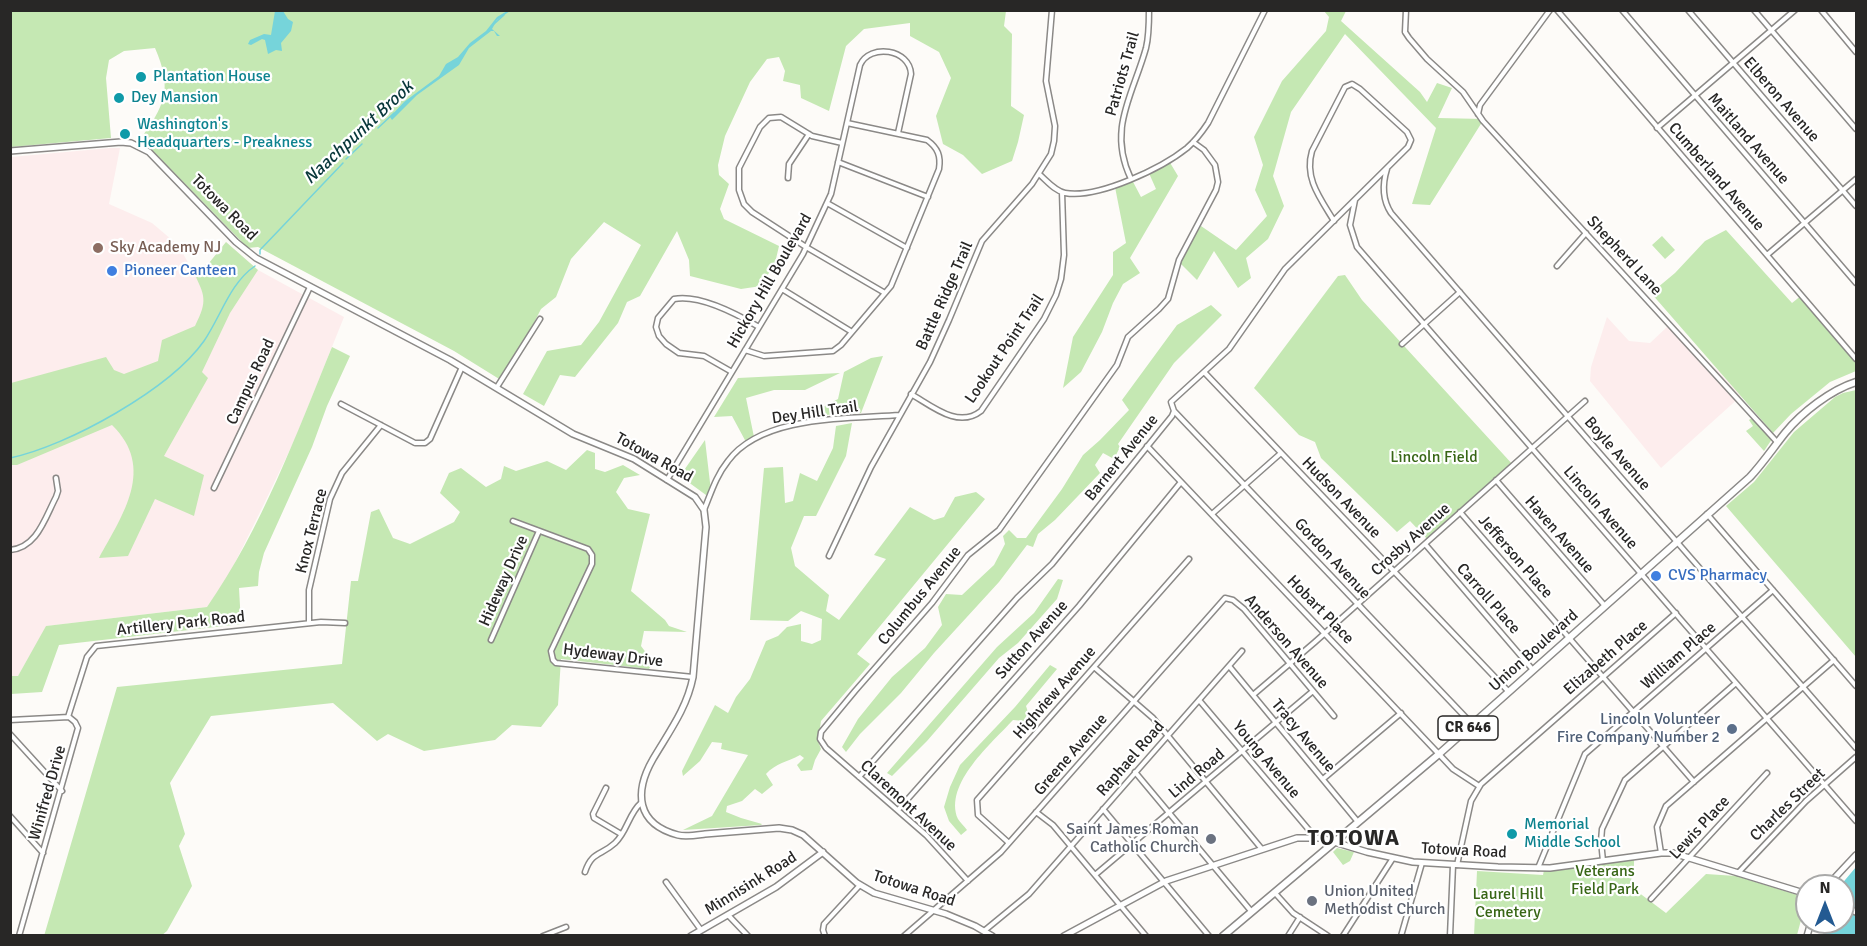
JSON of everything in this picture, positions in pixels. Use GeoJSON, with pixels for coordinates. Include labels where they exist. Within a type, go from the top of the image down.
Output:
{"type":"FeatureCollection","features":[{"type":"Feature","properties":{"kind":"main road","name":"Totowa Road"},"geometry":{"type":"LineString","coordinates":[[10,151],[121,142],[139,146],[149,152],[250,254],[462,367],[550,422],[623,454],[695,497],[704,510]]}},
{"type":"Feature","properties":{"kind":"main road","name":"Union Boulevard"},"geometry":{"type":"LineString","coordinates":[[1223,936],[1439,754],[1759,468],[1793,424],[1834,390],[1857,382]]}},
{"type":"Feature","properties":{"kind":"main road"},"geometry":{"type":"LineString","coordinates":[[641,803],[641,787],[646,772],[690,695],[706,527],[704,510]]}},
{"type":"Feature","properties":{"kind":"main road","name":"Totowa Road"},"geometry":{"type":"LineString","coordinates":[[641,803],[644,812],[652,821],[677,835],[788,828],[803,835],[860,885],[874,893],[962,920],[992,936]]}},
{"type":"Feature","properties":{"kind":"main road","name":"Totowa Road"},"geometry":{"type":"LineString","coordinates":[[1064,936],[1164,882],[1261,848],[1297,838],[1311,837],[1393,858],[1455,865],[1538,868],[1661,853],[1689,857],[1795,890]]}},
{"type":"Feature","properties":{"kind":"main road","name":"Minnisink Road"},"geometry":{"type":"LineString","coordinates":[[691,936],[777,887],[823,852]]}},
{"type":"Feature","properties":{"kind":"main road"},"geometry":{"type":"LineString","coordinates":[[1839,874],[1857,855]]}},
{"type":"Feature","properties":{"kind":"street","name":"Battle Ridge Trail"},"geometry":{"type":"LineString","coordinates":[[829,556],[871,467],[930,362],[982,242],[1039,174],[1051,154],[1055,126],[1046,81],[1052,10]]}},
{"type":"Feature","properties":{"kind":"street","name":"Patriots Trail"},"geometry":{"type":"LineString","coordinates":[[1131,179],[1123,159],[1121,126],[1146,49],[1149,10]]}},
{"type":"Feature","properties":{"kind":"street"},"geometry":{"type":"LineString","coordinates":[[1039,174],[1062,192],[1094,192],[1131,179],[1178,154],[1193,142],[1208,123],[1265,10]]}},
{"type":"Feature","properties":{"kind":"street","name":"Shepherd Lane"},"geometry":{"type":"LineString","coordinates":[[1406,10],[1405,32],[1427,59],[1464,92],[1478,114],[1778,443]]}},
{"type":"Feature","properties":{"kind":"street"},"geometry":{"type":"LineString","coordinates":[[1478,114],[1480,105],[1550,10]]}},
{"type":"Feature","properties":{"kind":"street","name":"Maitland Avenue"},"geometry":{"type":"LineString","coordinates":[[1622,10],[1857,283]]}},
{"type":"Feature","properties":{"kind":"street","name":"Elberon Avenue"},"geometry":{"type":"LineString","coordinates":[[1688,10],[1857,206]]}},
{"type":"Feature","properties":{"kind":"street"},"geometry":{"type":"LineString","coordinates":[[1754,10],[1857,129]]}},
{"type":"Feature","properties":{"kind":"street"},"geometry":{"type":"LineString","coordinates":[[1657,128],[1795,10]]}},
{"type":"Feature","properties":{"kind":"street"},"geometry":{"type":"LineString","coordinates":[[1821,10],[1857,52]]}},
{"type":"Feature","properties":{"kind":"street","name":"Cumberland Avenue"},"geometry":{"type":"LineString","coordinates":[[1557,11],[1857,359]]}},
{"type":"Feature","properties":{"kind":"street","name":"Hickory Hill Boulevard"},"geometry":{"type":"LineString","coordinates":[[667,480],[806,247],[827,203],[860,65],[865,56],[878,51],[903,57],[911,70],[898,133]]}},
{"type":"Feature","properties":{"kind":"street","name":"Barnert Avenue"},"geometry":{"type":"LineString","coordinates":[[859,777],[1017,598],[1052,564],[1174,411],[1172,402],[1229,349],[1285,269],[1387,168],[1410,144],[1410,136],[1357,86],[1352,84],[1345,87],[1309,161],[1311,180],[1334,220]]}},
{"type":"Feature","properties":{"kind":"street"},"geometry":{"type":"LineString","coordinates":[[843,142],[809,134],[781,117],[769,118],[760,127],[739,168],[740,194],[748,209],[806,247],[885,293]]}},
{"type":"Feature","properties":{"kind":"street"},"geometry":{"type":"LineString","coordinates":[[745,350],[764,356],[833,351],[841,345],[894,280],[939,169],[940,156],[927,140],[847,123]]}},
{"type":"Feature","properties":{"kind":"street"},"geometry":{"type":"LineString","coordinates":[[788,178],[789,164],[809,134]]}},
{"type":"Feature","properties":{"kind":"street","name":"Columbus Avenue"},"geometry":{"type":"LineString","coordinates":[[830,751],[820,739],[822,728],[932,603],[969,555],[999,530],[1118,363],[1128,337],[1168,299],[1179,260],[1218,182],[1215,165],[1204,150],[1193,142]]}},
{"type":"Feature","properties":{"kind":"street"},"geometry":{"type":"LineString","coordinates":[[838,162],[928,197]]}},
{"type":"Feature","properties":{"kind":"street","name":"Boyle Avenue"},"geometry":{"type":"LineString","coordinates":[[1387,168],[1383,189],[1388,208],[1857,748]]}},
{"type":"Feature","properties":{"kind":"street"},"geometry":{"type":"LineString","coordinates":[[1767,255],[1857,179]]}},
{"type":"Feature","properties":{"kind":"street","name":"Lookout Point Trail"},"geometry":{"type":"LineString","coordinates":[[911,394],[958,418],[970,417],[981,411],[1044,319],[1057,293],[1064,255],[1062,192]]}},
{"type":"Feature","properties":{"kind":"street","name":"Lincoln Avenue"},"geometry":{"type":"LineString","coordinates":[[1354,200],[1350,225],[1357,247],[1857,821]]}},
{"type":"Feature","properties":{"kind":"street"},"geometry":{"type":"LineString","coordinates":[[827,203],[907,248]]}},
{"type":"Feature","properties":{"kind":"street"},"geometry":{"type":"LineString","coordinates":[[1557,266],[1587,233]]}},
{"type":"Feature","properties":{"kind":"street","name":"Campus Road"},"geometry":{"type":"LineString","coordinates":[[214,488],[310,287]]}},
{"type":"Feature","properties":{"kind":"street"},"geometry":{"type":"LineString","coordinates":[[782,289],[852,332]]}},
{"type":"Feature","properties":{"kind":"street"},"geometry":{"type":"LineString","coordinates":[[1402,344],[1460,292]]}},
{"type":"Feature","properties":{"kind":"street"},"geometry":{"type":"LineString","coordinates":[[732,372],[704,356],[679,352],[666,345],[657,331],[658,318],[674,299],[689,298],[739,315],[759,327]]}},
{"type":"Feature","properties":{"kind":"street"},"geometry":{"type":"LineString","coordinates":[[497,387],[540,319]]}},
{"type":"Feature","properties":{"kind":"street"},"geometry":{"type":"LineString","coordinates":[[341,404],[415,443],[422,444],[428,441],[462,367]]}},
{"type":"Feature","properties":{"kind":"street","name":"Hudson Avenue"},"geometry":{"type":"LineString","coordinates":[[1205,373],[1509,692]]}},
{"type":"Feature","properties":{"kind":"street","name":"Crosby Avenue"},"geometry":{"type":"LineString","coordinates":[[1253,695],[1585,401]]}},
{"type":"Feature","properties":{"kind":"street","name":"Gordon Avenue"},"geometry":{"type":"LineString","coordinates":[[1174,411],[1472,724]]}},
{"type":"Feature","properties":{"kind":"street","name":"Dey Hill Trail"},"geometry":{"type":"LineString","coordinates":[[704,510],[716,480],[727,461],[739,449],[761,434],[776,428],[794,425],[900,415]]}},
{"type":"Feature","properties":{"kind":"street","name":"Knox Terrace"},"geometry":{"type":"LineString","coordinates":[[309,623],[309,590],[330,499],[342,473],[381,425]]}},
{"type":"Feature","properties":{"kind":"street","name":"Hobart Place"},"geometry":{"type":"LineString","coordinates":[[1147,446],[1453,769],[1479,786]]}},
{"type":"Feature","properties":{"kind":"street"},"geometry":{"type":"LineString","coordinates":[[1212,514],[1281,453]]}},
{"type":"Feature","properties":{"kind":"street"},"geometry":{"type":"LineString","coordinates":[[10,550],[23,548],[36,535],[56,497],[58,491],[56,478]]}},
{"type":"Feature","properties":{"kind":"street","name":"Haven Avenue"},"geometry":{"type":"LineString","coordinates":[[1496,480],[1605,606]]}},
{"type":"Feature","properties":{"kind":"street","name":"Sutton Avenue"},"geometry":{"type":"LineString","coordinates":[[898,810],[1085,598],[1181,482]]}},
{"type":"Feature","properties":{"kind":"street","name":"Jefferson Place"},"geometry":{"type":"LineString","coordinates":[[1460,512],[1694,782]]}},
{"type":"Feature","properties":{"kind":"street"},"geometry":{"type":"LineString","coordinates":[[1707,514],[1857,686]]}},
{"type":"Feature","properties":{"kind":"street","name":"Hydeway Drive"},"geometry":{"type":"LineString","coordinates":[[513,521],[588,549],[592,555],[592,564],[551,651],[553,660],[560,664],[693,676]]}},
{"type":"Feature","properties":{"kind":"street","name":"Hideway Drive"},"geometry":{"type":"LineString","coordinates":[[491,640],[539,531]]}},
{"type":"Feature","properties":{"kind":"street","name":"Carroll Place"},"geometry":{"type":"LineString","coordinates":[[1425,544],[1533,670]]}},
{"type":"Feature","properties":{"kind":"street","name":"Highview Avenue"},"geometry":{"type":"LineString","coordinates":[[1009,843],[978,815],[977,800],[1189,559]]}},
{"type":"Feature","properties":{"kind":"street","name":"William Place"},"geometry":{"type":"LineString","coordinates":[[1538,868],[1582,758],[1773,590]]}},
{"type":"Feature","properties":{"kind":"street","name":"Anderson Avenue"},"geometry":{"type":"LineString","coordinates":[[1217,606],[1226,598],[1238,603],[1334,716]]}},
{"type":"Feature","properties":{"kind":"street","name":"Greene Avenue"},"geometry":{"type":"LineString","coordinates":[[904,936],[1009,843],[1217,606]]}},
{"type":"Feature","properties":{"kind":"street","name":"Elizabeth Place"},"geometry":{"type":"LineString","coordinates":[[1450,936],[1455,865],[1471,801],[1479,786],[1676,613]]}},
{"type":"Feature","properties":{"kind":"street","name":"Artillery Park Road"},"geometry":{"type":"LineString","coordinates":[[68,717],[87,657],[96,646],[309,623],[333,621],[345,623]]}},
{"type":"Feature","properties":{"kind":"street","name":"Raphael Road"},"geometry":{"type":"LineString","coordinates":[[984,930],[1025,898],[1242,651]]}},
{"type":"Feature","properties":{"kind":"street"},"geometry":{"type":"LineString","coordinates":[[1661,853],[1658,827],[1661,814],[1666,807],[1834,660]]}},
{"type":"Feature","properties":{"kind":"street","name":"Tracy Avenue"},"geometry":{"type":"LineString","coordinates":[[1229,666],[1359,822]]}},
{"type":"Feature","properties":{"kind":"street"},"geometry":{"type":"LineString","coordinates":[[1094,667],[1154,718],[1261,848]]}},
{"type":"Feature","properties":{"kind":"street"},"geometry":{"type":"LineString","coordinates":[[1604,861],[1602,829],[1625,780],[1736,683]]}},
{"type":"Feature","properties":{"kind":"street","name":"Lind Road"},"geometry":{"type":"LineString","coordinates":[[1095,875],[1313,691]]}},
{"type":"Feature","properties":{"kind":"street","name":"Young Avenue"},"geometry":{"type":"LineString","coordinates":[[1199,700],[1309,830],[1311,837]]}},
{"type":"Feature","properties":{"kind":"street"},"geometry":{"type":"LineString","coordinates":[[1323,778],[1401,713]]}},
{"type":"Feature","properties":{"kind":"street"},"geometry":{"type":"LineString","coordinates":[[10,720],[68,717]]}},
{"type":"Feature","properties":{"kind":"street","name":"Winifred Drive"},"geometry":{"type":"LineString","coordinates":[[19,936],[78,732],[75,722],[68,717]]}},
{"type":"Feature","properties":{"kind":"street"},"geometry":{"type":"LineString","coordinates":[[10,734],[62,791]]}},
{"type":"Feature","properties":{"kind":"street","name":"Claremont Avenue"},"geometry":{"type":"LineString","coordinates":[[830,751],[926,835],[968,881]]}},
{"type":"Feature","properties":{"kind":"street","name":"Charles Street"},"geometry":{"type":"LineString","coordinates":[[1738,873],[1798,809],[1857,757]]}},
{"type":"Feature","properties":{"kind":"street"},"geometry":{"type":"LineString","coordinates":[[1135,772],[1251,911]]}},
{"type":"Feature","properties":{"kind":"street","name":"Lewis Place"},"geometry":{"type":"LineString","coordinates":[[1651,899],[1767,774]]}},
{"type":"Feature","properties":{"kind":"street"},"geometry":{"type":"LineString","coordinates":[[606,788],[593,814],[594,818],[621,834]]}},
{"type":"Feature","properties":{"kind":"street"},"geometry":{"type":"LineString","coordinates":[[585,872],[591,858],[616,842],[636,807],[641,803]]}},
{"type":"Feature","properties":{"kind":"street"},"geometry":{"type":"LineString","coordinates":[[1103,809],[1209,936]]}},
{"type":"Feature","properties":{"kind":"street"},"geometry":{"type":"LineString","coordinates":[[1036,812],[1053,825],[1146,936]]}},
{"type":"Feature","properties":{"kind":"street"},"geometry":{"type":"LineString","coordinates":[[10,816],[43,853]]}},
{"type":"Feature","properties":{"kind":"street"},"geometry":{"type":"LineString","coordinates":[[1343,936],[1393,858]]}},
{"type":"Feature","properties":{"kind":"street"},"geometry":{"type":"LineString","coordinates":[[1401,936],[1422,863]]}},
{"type":"Feature","properties":{"kind":"street"},"geometry":{"type":"LineString","coordinates":[[666,882],[701,930]]}},
{"type":"Feature","properties":{"kind":"street"},"geometry":{"type":"LineString","coordinates":[[825,936],[824,924],[860,885]]}},
{"type":"Feature","properties":{"kind":"street"},"geometry":{"type":"LineString","coordinates":[[1274,892],[1300,917],[1328,936]]}},
{"type":"Feature","properties":{"kind":"street"},"geometry":{"type":"LineString","coordinates":[[728,915],[748,936]]}},
{"type":"Feature","properties":{"kind":"street"},"geometry":{"type":"LineString","coordinates":[[1288,936],[1300,917]]}},
{"type":"Feature","properties":{"kind":"street"},"geometry":{"type":"LineString","coordinates":[[543,936],[566,927]]}},
{"type":"Feature","properties":{"kind":"street"},"geometry":{"type":"LineString","coordinates":[[1079,928],[1081,936]]}},
{"type":"Feature","properties":{"kind":"shaded area"},"geometry":{"type":"Polygon","coordinates":[[[120,148],[109,204],[152,223],[178,245],[193,271],[209,263],[226,242],[258,270],[344,317],[295,439],[228,577],[207,607],[47,626],[18,676],[11,676],[11,157],[120,148]]]}},
{"type":"Feature","properties":{"kind":"shaded area"},"geometry":{"type":"Polygon","coordinates":[[[1607,317],[1629,341],[1650,343],[1667,327],[1716,369],[1741,396],[1661,468],[1590,381],[1591,367],[1607,317]]]}},
{"type":"Feature","properties":{"kind":"green space"},"geometry":{"type":"Polygon","coordinates":[[[11,10],[1006,11],[1004,26],[1012,34],[1011,106],[1024,115],[1012,161],[982,174],[963,155],[943,144],[936,116],[951,78],[939,52],[910,36],[910,23],[864,29],[846,46],[829,111],[801,98],[800,85],[783,81],[785,71],[779,57],[767,59],[750,82],[725,136],[718,165],[719,175],[729,184],[720,209],[724,219],[779,246],[775,263],[761,286],[741,289],[690,276],[689,260],[677,231],[640,296],[627,302],[618,323],[575,377],[560,375],[544,406],[523,394],[547,351],[581,345],[599,322],[641,245],[604,222],[571,259],[556,297],[541,309],[504,382],[454,351],[258,247],[248,248],[151,149],[139,141],[155,117],[164,97],[164,75],[155,48],[124,51],[109,60],[106,78],[111,138],[11,147],[11,10]]]}},
{"type":"Feature","properties":{"kind":"green space"},"geometry":{"type":"Polygon","coordinates":[[[1324,11],[1346,11],[1341,21],[1420,92],[1427,102],[1437,83],[1452,88],[1438,118],[1484,119],[1430,205],[1412,204],[1436,128],[1345,34],[1291,112],[1273,176],[1284,206],[1268,239],[1246,258],[1251,278],[1238,288],[1214,251],[1197,280],[1179,262],[1201,226],[1236,250],[1267,216],[1255,190],[1263,165],[1254,137],[1282,81],[1326,31],[1329,17],[1324,11]]]}},
{"type":"Feature","properties":{"kind":"green space"},"geometry":{"type":"Polygon","coordinates":[[[1169,161],[1178,176],[1130,258],[1140,273],[1123,284],[1081,372],[1063,388],[1073,337],[1113,275],[1113,252],[1126,243],[1115,187],[1131,178],[1141,197],[1156,189],[1148,171],[1169,161]]]}},
{"type":"Feature","properties":{"kind":"green space"},"geometry":{"type":"Polygon","coordinates":[[[1726,230],[1792,303],[1802,295],[1856,360],[1856,371],[1830,382],[1791,414],[1773,433],[1651,293],[1675,273],[1705,241],[1726,230]]]}},
{"type":"Feature","properties":{"kind":"green space"},"geometry":{"type":"Polygon","coordinates":[[[1662,236],[1675,250],[1665,259],[1652,245],[1662,236]]]}},
{"type":"Feature","properties":{"kind":"green space"},"geometry":{"type":"Polygon","coordinates":[[[226,242],[258,270],[230,313],[202,372],[208,378],[164,456],[204,475],[194,516],[155,499],[128,556],[99,558],[117,525],[131,491],[134,474],[132,458],[125,441],[112,425],[17,465],[11,465],[11,383],[106,357],[114,370],[124,374],[158,361],[162,340],[195,326],[202,310],[203,298],[193,271],[209,263],[226,242]]]}},
{"type":"Feature","properties":{"kind":"green space","name":"Lincoln Field"},"geometry":{"type":"Polygon","coordinates":[[[1345,275],[1362,300],[1514,466],[1428,540],[1410,521],[1397,532],[1321,458],[1315,442],[1299,435],[1254,388],[1338,276],[1345,275]]]}},
{"type":"Feature","properties":{"kind":"green space"},"geometry":{"type":"Polygon","coordinates":[[[1211,305],[1222,315],[1174,363],[1118,444],[1120,447],[1114,459],[1103,453],[1095,465],[1100,473],[1055,520],[1038,534],[1033,547],[1027,545],[999,582],[846,752],[842,747],[858,719],[892,677],[925,648],[942,625],[938,607],[946,594],[962,595],[994,565],[1005,544],[1003,536],[1009,530],[1017,538],[1026,538],[1062,489],[1083,455],[1129,410],[1122,400],[1177,325],[1211,305]]]}},
{"type":"Feature","properties":{"kind":"green space"},"geometry":{"type":"Polygon","coordinates":[[[332,347],[350,356],[264,553],[258,586],[239,588],[241,624],[59,645],[42,692],[11,694],[11,676],[18,676],[46,626],[207,607],[245,545],[277,480],[332,347]]]}},
{"type":"Feature","properties":{"kind":"green space"},"geometry":{"type":"Polygon","coordinates":[[[883,356],[861,413],[825,415],[823,407],[838,399],[844,372],[871,358],[883,356]]]}},
{"type":"Feature","properties":{"kind":"green space"},"geometry":{"type":"Polygon","coordinates":[[[840,373],[805,390],[774,390],[746,398],[754,437],[746,442],[732,416],[714,417],[738,378],[840,373]]]}},
{"type":"Feature","properties":{"kind":"green space"},"geometry":{"type":"Polygon","coordinates":[[[1856,390],[1856,657],[1726,506],[1754,482],[1794,432],[1835,397],[1856,390]]]}},
{"type":"Feature","properties":{"kind":"green space"},"geometry":{"type":"Polygon","coordinates":[[[1753,417],[1772,439],[1764,451],[1746,431],[1753,426],[1749,420],[1753,417]]]}},
{"type":"Feature","properties":{"kind":"green space"},"geometry":{"type":"Polygon","coordinates":[[[852,423],[846,456],[816,516],[804,516],[791,548],[795,566],[829,595],[826,611],[839,620],[886,559],[874,555],[910,507],[934,520],[944,517],[955,497],[976,492],[985,499],[857,654],[870,664],[821,721],[818,741],[821,749],[812,770],[801,771],[797,765],[804,758],[800,755],[778,765],[766,774],[773,785],[762,794],[755,789],[742,801],[727,806],[726,812],[761,825],[683,830],[712,816],[748,755],[721,749],[722,743],[712,742],[700,761],[683,776],[682,771],[715,705],[728,713],[736,697],[750,679],[766,641],[778,636],[787,627],[801,624],[801,641],[812,644],[821,640],[822,619],[801,611],[788,621],[750,620],[764,468],[783,467],[785,503],[793,501],[800,473],[817,481],[833,448],[836,426],[852,423]]]}},
{"type":"Feature","properties":{"kind":"green space"},"geometry":{"type":"Polygon","coordinates":[[[705,440],[711,491],[706,495],[680,476],[705,440]]]}},
{"type":"Feature","properties":{"kind":"green space"},"geometry":{"type":"Polygon","coordinates":[[[587,450],[595,453],[595,469],[605,472],[623,465],[640,475],[624,478],[616,492],[628,509],[650,514],[631,591],[669,626],[687,632],[644,631],[641,646],[653,662],[649,669],[561,659],[558,705],[541,727],[512,725],[495,740],[424,751],[388,734],[377,741],[333,703],[211,716],[170,783],[185,834],[179,846],[192,886],[167,931],[161,936],[44,936],[117,687],[342,664],[351,581],[358,581],[371,512],[379,509],[393,538],[410,544],[454,522],[460,512],[440,493],[449,473],[461,468],[486,487],[501,479],[504,466],[516,471],[547,461],[566,470],[587,450]]]}},
{"type":"Feature","properties":{"kind":"green space"},"geometry":{"type":"Polygon","coordinates":[[[1058,579],[1063,580],[1057,599],[1018,643],[999,658],[927,741],[892,776],[887,773],[997,647],[1034,613],[1058,579]]]}},
{"type":"Feature","properties":{"kind":"green space"},"geometry":{"type":"Polygon","coordinates":[[[1050,665],[1057,669],[1026,706],[1028,712],[1024,721],[1013,720],[972,765],[964,778],[957,792],[955,806],[958,819],[967,830],[961,835],[949,821],[944,807],[960,765],[1015,707],[1050,665]]]}},
{"type":"Feature","properties":{"kind":"green space"},"geometry":{"type":"Polygon","coordinates":[[[1337,848],[1354,852],[1350,861],[1343,865],[1333,852],[1337,848]]]}},
{"type":"Feature","properties":{"kind":"green space"},"geometry":{"type":"Polygon","coordinates":[[[1634,857],[1630,886],[1666,913],[1706,874],[1736,876],[1795,894],[1795,934],[1797,934],[1474,936],[1477,871],[1543,875],[1544,870],[1634,857]]]}},
{"type":"Feature","properties":{"kind":"water"},"geometry":{"type":"Polygon","coordinates":[[[275,11],[283,11],[293,22],[291,31],[281,43],[282,51],[276,50],[268,54],[265,40],[248,44],[250,40],[264,34],[271,35],[275,11]]]}},
{"type":"Feature","properties":{"kind":"water"},"geometry":{"type":"Polygon","coordinates":[[[510,11],[497,20],[492,29],[500,36],[491,31],[469,48],[459,65],[417,95],[392,120],[390,117],[404,102],[439,76],[446,64],[458,57],[470,43],[486,31],[497,17],[510,11]]]}},
{"type":"Feature","properties":{"kind":"water"},"geometry":{"type":"Polygon","coordinates":[[[1856,867],[1856,935],[1823,936],[1823,934],[1855,934],[1855,874],[1850,874],[1856,867]]]}},
{"type":"Feature","properties":{"kind":"waterway","name":"Naachpunkt Brook"},"geometry":{"type":"LineString","coordinates":[[494,24],[504,15]]}},
{"type":"Feature","properties":{"kind":"waterway","name":"Naachpunkt Brook"},"geometry":{"type":"LineString","coordinates":[[378,128],[394,113]]}},
{"type":"Feature","properties":{"kind":"waterway","name":"Naachpunkt Brook"},"geometry":{"type":"LineString","coordinates":[[346,159],[362,144]]}},
{"type":"Feature","properties":{"kind":"waterway","name":"Naachpunkt Brook"},"geometry":{"type":"LineString","coordinates":[[260,254],[260,250],[343,163]]}},
{"type":"Feature","properties":{"kind":"waterway","name":"Naachpunkt Brook"},"geometry":{"type":"LineString","coordinates":[[10,458],[34,451],[88,428],[116,413],[168,378],[204,341],[232,291],[246,273],[255,266]]}},
{"type":"Feature","properties":{"kind":"place","name":"Plantation House"},"geometry":{"type":"Point","coordinates":[141,77]}},
{"type":"Feature","properties":{"kind":"place","name":"Dey Mansion"},"geometry":{"type":"Point","coordinates":[119,98]}},
{"type":"Feature","properties":{"kind":"place","name":"Washington's Headquarters - Preakness"},"geometry":{"type":"Point","coordinates":[125,134]}},
{"type":"Feature","properties":{"kind":"place","name":"Sky Academy NJ"},"geometry":{"type":"Point","coordinates":[98,248]}},
{"type":"Feature","properties":{"kind":"place","name":"Pioneer Canteen"},"geometry":{"type":"Point","coordinates":[112,271]}},
{"type":"Feature","properties":{"kind":"place","name":"CVS Pharmacy"},"geometry":{"type":"Point","coordinates":[1656,576]}},
{"type":"Feature","properties":{"kind":"place","name":"Lincoln Volunteer Fire Company Number 2"},"geometry":{"type":"Point","coordinates":[1732,729]}},
{"type":"Feature","properties":{"kind":"place","name":"Memorial Middle School"},"geometry":{"type":"Point","coordinates":[1512,834]}},
{"type":"Feature","properties":{"kind":"place","name":"Saint James Roman Catholic Church"},"geometry":{"type":"Point","coordinates":[1211,839]}},
{"type":"Feature","properties":{"kind":"place","name":"Union United Methodist Church"},"geometry":{"type":"Point","coordinates":[1312,901]}},
{"type":"Feature","properties":{"kind":"district","name":"TOTOWA"},"geometry":{"type":"Point","coordinates":[1354,839]}},
{"type":"Feature","properties":{"kind":"park label","name":"Veterans Field Park"},"geometry":{"type":"Point","coordinates":[1605,881]}},
{"type":"Feature","properties":{"kind":"park label","name":"Laurel Hill Cemetery"},"geometry":{"type":"Point","coordinates":[1508,904]}}]}
